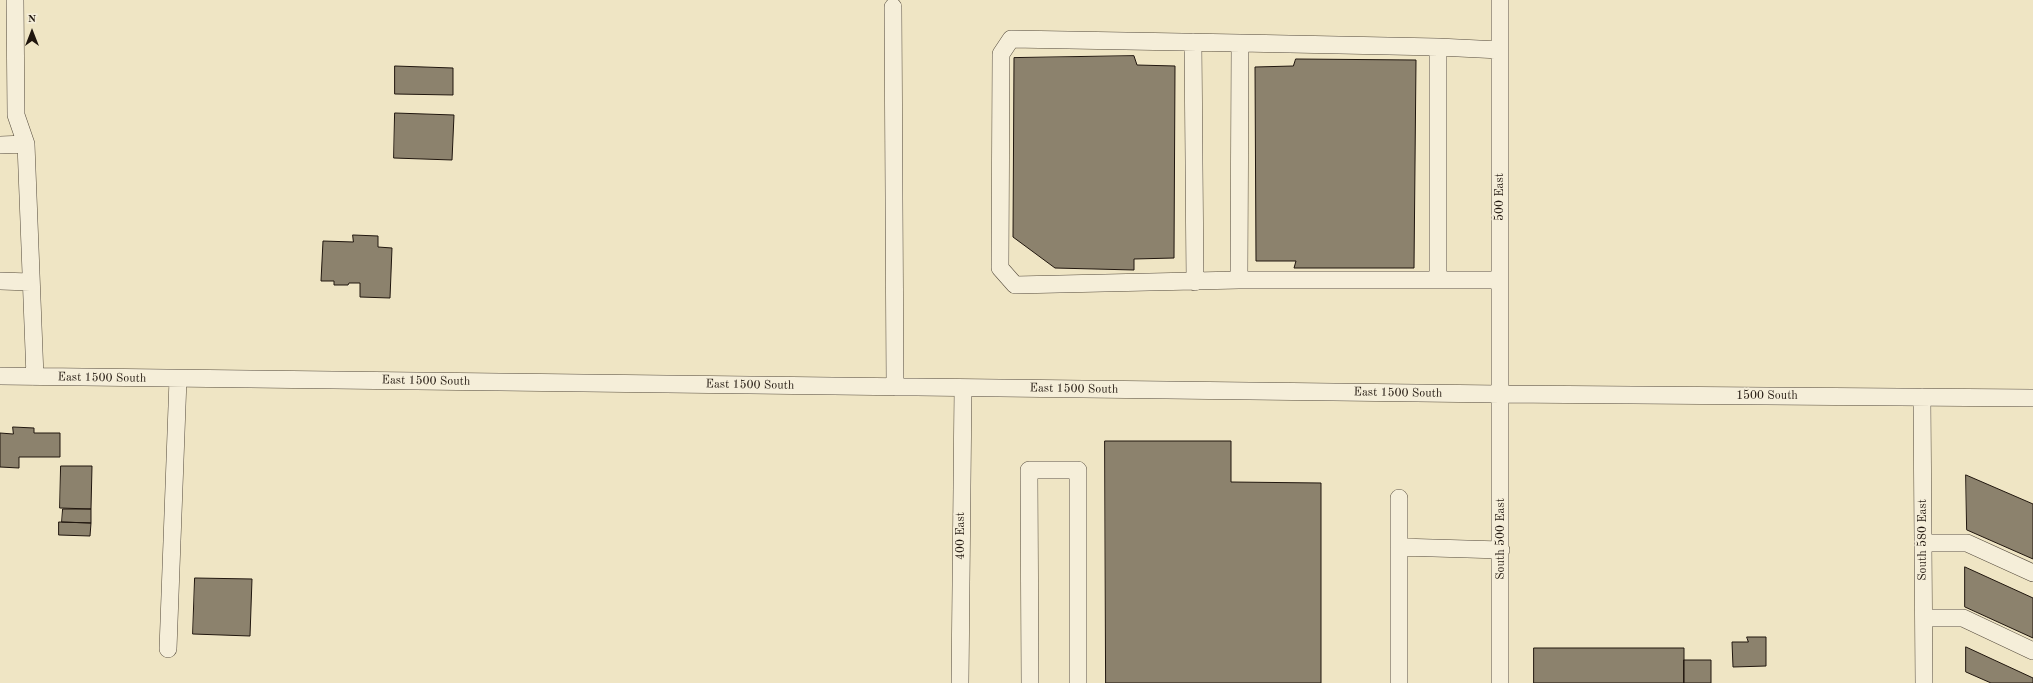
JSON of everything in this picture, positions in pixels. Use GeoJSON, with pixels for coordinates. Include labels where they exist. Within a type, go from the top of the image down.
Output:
{"type":"FeatureCollection","features":[{"type":"Feature","properties":{"kind":"street"},"geometry":{"type":"LineString","coordinates":[[15,0],[16,114],[26,144],[30,282],[35,377]]}},
{"type":"Feature","properties":{"kind":"street","name":"500 East"},"geometry":{"type":"LineString","coordinates":[[1500,0],[1500,394]]}},
{"type":"Feature","properties":{"kind":"street"},"geometry":{"type":"LineString","coordinates":[[893,8],[895,387]]}},
{"type":"Feature","properties":{"kind":"street"},"geometry":{"type":"LineString","coordinates":[[1500,50],[1438,47],[1010,40],[1001,54],[1000,268],[1015,285],[1239,280],[1500,280]]}},
{"type":"Feature","properties":{"kind":"street"},"geometry":{"type":"LineString","coordinates":[[1193,42],[1195,282]]}},
{"type":"Feature","properties":{"kind":"street"},"geometry":{"type":"LineString","coordinates":[[1239,280],[1240,43]]}},
{"type":"Feature","properties":{"kind":"street"},"geometry":{"type":"LineString","coordinates":[[1438,47],[1438,280]]}},
{"type":"Feature","properties":{"kind":"street"},"geometry":{"type":"LineString","coordinates":[[0,145],[26,144]]}},
{"type":"Feature","properties":{"kind":"street"},"geometry":{"type":"LineString","coordinates":[[0,281],[30,282]]}},
{"type":"Feature","properties":{"kind":"street","name":"East 1500 South"},"geometry":{"type":"LineString","coordinates":[[0,376],[1500,394]]}},
{"type":"Feature","properties":{"kind":"street"},"geometry":{"type":"LineString","coordinates":[[168,648],[178,378]]}},
{"type":"Feature","properties":{"kind":"street","name":"400 East"},"geometry":{"type":"LineString","coordinates":[[960,683],[963,388]]}},
{"type":"Feature","properties":{"kind":"street","name":"1500 South"},"geometry":{"type":"LineString","coordinates":[[1500,394],[2033,398]]}},
{"type":"Feature","properties":{"kind":"street","name":"South 500 East"},"geometry":{"type":"LineString","coordinates":[[1500,394],[1500,683]]}},
{"type":"Feature","properties":{"kind":"street","name":"South 580 East"},"geometry":{"type":"LineString","coordinates":[[1922,397],[1924,683]]}},
{"type":"Feature","properties":{"kind":"street"},"geometry":{"type":"LineString","coordinates":[[1030,683],[1029,470],[1078,470],[1078,683]]}},
{"type":"Feature","properties":{"kind":"street"},"geometry":{"type":"LineString","coordinates":[[1399,498],[1399,683]]}},
{"type":"Feature","properties":{"kind":"street"},"geometry":{"type":"LineString","coordinates":[[1923,543],[1967,543],[2033,573]]}},
{"type":"Feature","properties":{"kind":"street"},"geometry":{"type":"LineString","coordinates":[[1399,547],[1501,550]]}},
{"type":"Feature","properties":{"kind":"street"},"geometry":{"type":"LineString","coordinates":[[1924,618],[1963,618],[2033,651]]}},
{"type":"Feature","properties":{"kind":"building"},"geometry":{"type":"Polygon","coordinates":[[[1134,56],[1137,65],[1175,66],[1174,258],[1134,259],[1134,270],[1055,268],[1013,237],[1014,58],[1134,56]]]}},
{"type":"Feature","properties":{"kind":"building"},"geometry":{"type":"Polygon","coordinates":[[[1296,59],[1416,60],[1414,268],[1294,268],[1296,261],[1256,261],[1255,67],[1293,66],[1296,59]]]}},
{"type":"Feature","properties":{"kind":"building"},"geometry":{"type":"Polygon","coordinates":[[[395,66],[453,68],[453,95],[395,94],[395,66]]]}},
{"type":"Feature","properties":{"kind":"building"},"geometry":{"type":"Polygon","coordinates":[[[395,113],[454,115],[452,160],[394,158],[395,113]]]}},
{"type":"Feature","properties":{"kind":"building"},"geometry":{"type":"Polygon","coordinates":[[[353,235],[378,236],[378,247],[392,248],[390,298],[360,297],[360,283],[334,285],[334,281],[321,281],[323,241],[353,242],[353,235]]]}},
{"type":"Feature","properties":{"kind":"building"},"geometry":{"type":"Polygon","coordinates":[[[13,427],[34,428],[34,433],[60,433],[60,457],[19,457],[19,468],[0,467],[0,433],[13,434],[13,427]]]}},
{"type":"Feature","properties":{"kind":"building"},"geometry":{"type":"Polygon","coordinates":[[[1105,441],[1231,441],[1231,482],[1321,483],[1321,683],[1106,683],[1105,441]]]}},
{"type":"Feature","properties":{"kind":"building"},"geometry":{"type":"Polygon","coordinates":[[[61,466],[92,466],[91,509],[60,508],[61,466]]]}},
{"type":"Feature","properties":{"kind":"building"},"geometry":{"type":"Polygon","coordinates":[[[1966,475],[2033,504],[2033,559],[1967,530],[1966,475]]]}},
{"type":"Feature","properties":{"kind":"building"},"geometry":{"type":"Polygon","coordinates":[[[63,509],[91,509],[91,523],[62,522],[63,509]]]}},
{"type":"Feature","properties":{"kind":"building"},"geometry":{"type":"Polygon","coordinates":[[[59,522],[91,523],[90,536],[59,535],[59,522]]]}},
{"type":"Feature","properties":{"kind":"building"},"geometry":{"type":"Polygon","coordinates":[[[1965,567],[2033,598],[2033,638],[1965,607],[1965,567]]]}},
{"type":"Feature","properties":{"kind":"building"},"geometry":{"type":"Polygon","coordinates":[[[195,578],[252,579],[250,636],[193,634],[195,578]]]}},
{"type":"Feature","properties":{"kind":"building"},"geometry":{"type":"Polygon","coordinates":[[[1747,637],[1766,637],[1766,666],[1733,667],[1732,642],[1748,642],[1747,637]]]}},
{"type":"Feature","properties":{"kind":"building"},"geometry":{"type":"Polygon","coordinates":[[[1966,647],[2033,678],[2033,683],[1991,683],[1966,672],[1966,647]]]}},
{"type":"Feature","properties":{"kind":"building"},"geometry":{"type":"Polygon","coordinates":[[[1534,648],[1684,648],[1684,683],[1534,683],[1534,648]]]}},
{"type":"Feature","properties":{"kind":"building"},"geometry":{"type":"Polygon","coordinates":[[[1684,660],[1711,660],[1711,683],[1684,683],[1684,660]]]}}]}
